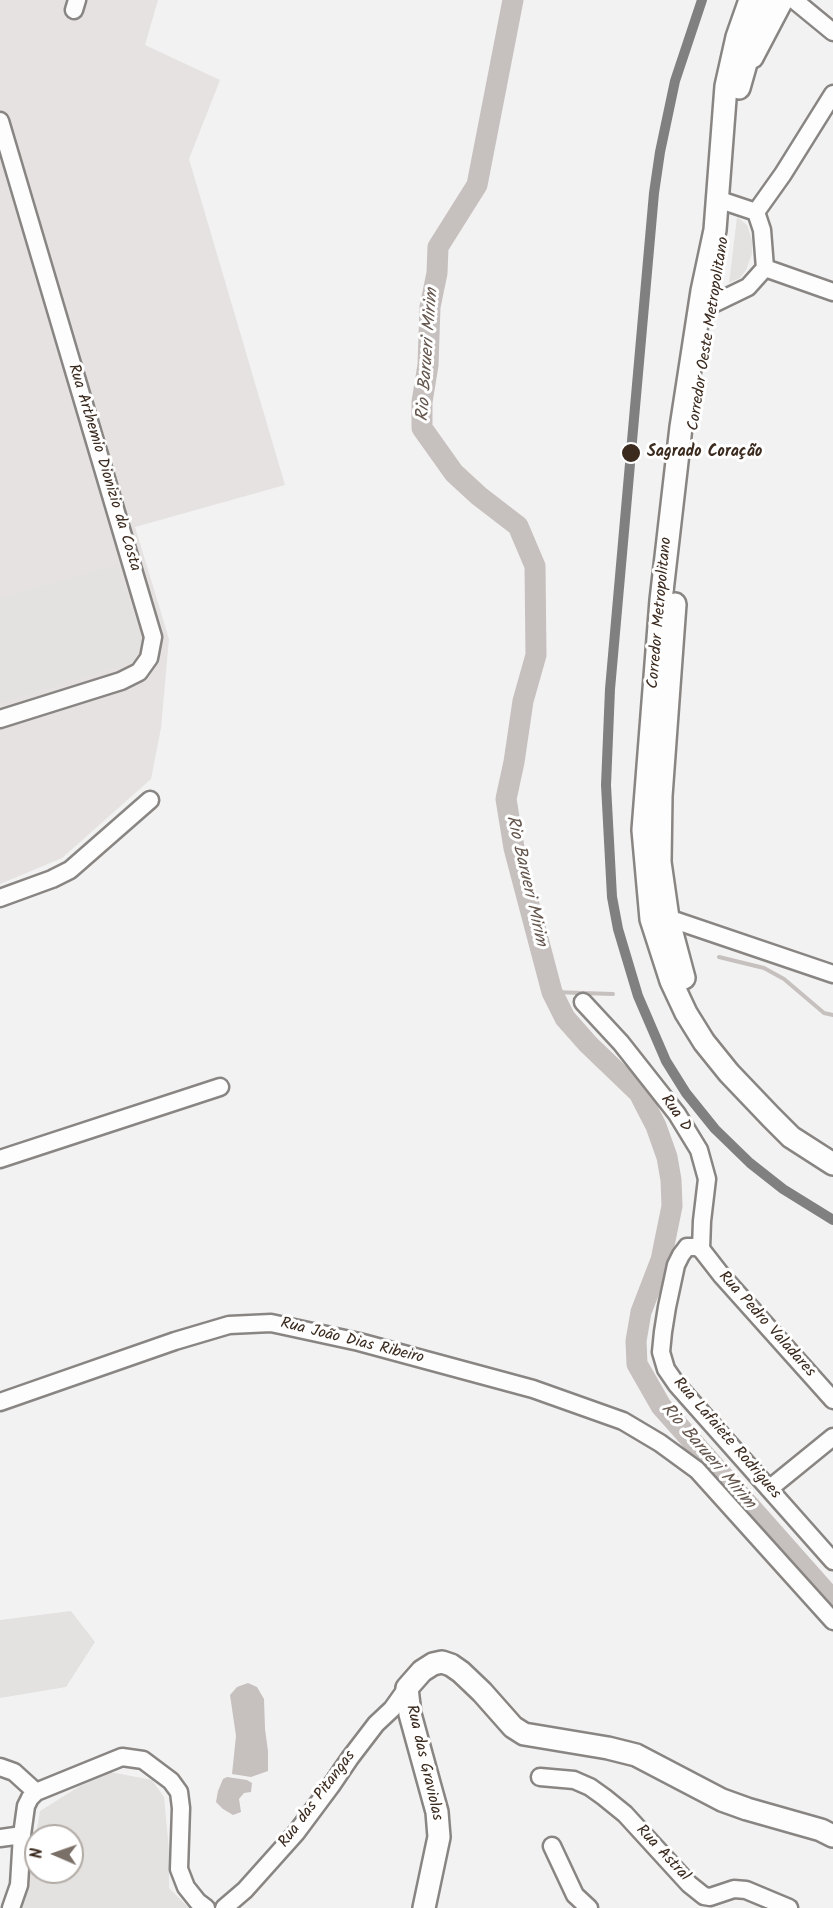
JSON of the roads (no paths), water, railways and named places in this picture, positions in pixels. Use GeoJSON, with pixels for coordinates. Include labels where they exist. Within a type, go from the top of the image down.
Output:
{"type":"FeatureCollection","features":[{"type":"Feature","properties":{"kind":"main road","name":"Corredor Metropolitano"},"geometry":{"type":"LineString","coordinates":[[750,0],[736,37],[726,86],[724,201],[714,230],[705,275],[681,428],[662,589],[643,830],[651,919],[671,981],[686,1013],[704,1042],[729,1073],[771,1117],[791,1137],[833,1164]]}},
{"type":"Feature","properties":{"kind":"main road","name":"Corredor Oeste Metropolitano"},"geometry":{"type":"LineString","coordinates":[[767,0],[756,28],[735,109],[715,303],[695,429],[675,603],[661,807],[660,862],[668,918],[682,974],[710,1026],[731,1055],[770,1100],[795,1124],[833,1150]]}},
{"type":"Feature","properties":{"kind":"main road"},"geometry":{"type":"LineString","coordinates":[[705,275],[709,296],[715,303]]}},
{"type":"Feature","properties":{"kind":"main road"},"geometry":{"type":"LineString","coordinates":[[643,830],[659,910],[668,918]]}},
{"type":"Feature","properties":{"kind":"main road"},"geometry":{"type":"LineString","coordinates":[[407,1688],[433,1664],[442,1662],[451,1665],[482,1692],[513,1728],[524,1734],[636,1755],[722,1800],[833,1836]]}},
{"type":"Feature","properties":{"kind":"main road","name":"Rua das Graviolas"},"geometry":{"type":"LineString","coordinates":[[407,1688],[410,1714],[437,1812],[439,1829],[424,1908]]}},
{"type":"Feature","properties":{"kind":"street"},"geometry":{"type":"LineString","coordinates":[[740,87],[785,0]]}},
{"type":"Feature","properties":{"kind":"street"},"geometry":{"type":"LineString","coordinates":[[794,0],[833,32]]}},
{"type":"Feature","properties":{"kind":"street"},"geometry":{"type":"LineString","coordinates":[[756,213],[833,94]]}},
{"type":"Feature","properties":{"kind":"street","name":"Rua Arthemio Dionizio da Costa"},"geometry":{"type":"LineString","coordinates":[[0,121],[153,637],[149,658],[139,672],[121,681],[0,719]]}},
{"type":"Feature","properties":{"kind":"street"},"geometry":{"type":"LineString","coordinates":[[724,201],[756,213]]}},
{"type":"Feature","properties":{"kind":"street"},"geometry":{"type":"LineString","coordinates":[[715,303],[748,287],[765,268],[762,230],[756,213]]}},
{"type":"Feature","properties":{"kind":"street"},"geometry":{"type":"LineString","coordinates":[[765,268],[833,292]]}},
{"type":"Feature","properties":{"kind":"street"},"geometry":{"type":"LineString","coordinates":[[0,898],[70,870],[150,800]]}},
{"type":"Feature","properties":{"kind":"street"},"geometry":{"type":"LineString","coordinates":[[668,918],[833,974]]}},
{"type":"Feature","properties":{"kind":"street","name":"Rua D"},"geometry":{"type":"LineString","coordinates":[[583,1002],[621,1043],[677,1114],[699,1150],[707,1179],[701,1249]]}},
{"type":"Feature","properties":{"kind":"street"},"geometry":{"type":"LineString","coordinates":[[0,1159],[220,1087]]}},
{"type":"Feature","properties":{"kind":"street","name":"Rua Lafaiete Rodrigues"},"geometry":{"type":"LineString","coordinates":[[701,1249],[687,1247],[676,1265],[666,1307],[661,1352],[666,1369],[676,1385],[833,1561]]}},
{"type":"Feature","properties":{"kind":"street","name":"Rua Pedro Valadares"},"geometry":{"type":"LineString","coordinates":[[701,1249],[722,1276],[833,1400]]}},
{"type":"Feature","properties":{"kind":"street","name":"Rua João Dias Ribeiro"},"geometry":{"type":"LineString","coordinates":[[0,1402],[175,1341],[229,1325],[271,1323],[359,1342],[533,1389],[624,1421],[697,1470],[833,1621]]}},
{"type":"Feature","properties":{"kind":"street"},"geometry":{"type":"LineString","coordinates":[[769,1489],[833,1437]]}},
{"type":"Feature","properties":{"kind":"street","name":"Rua das Pitangas"},"geometry":{"type":"LineString","coordinates":[[224,1908],[245,1890],[296,1833],[376,1724],[392,1709],[407,1688]]}},
{"type":"Feature","properties":{"kind":"street"},"geometry":{"type":"LineString","coordinates":[[11,1908],[19,1885],[26,1806],[36,1792],[122,1757],[143,1760],[171,1781],[179,1792],[181,1808],[179,1869],[186,1887],[206,1908]]}},
{"type":"Feature","properties":{"kind":"street"},"geometry":{"type":"LineString","coordinates":[[0,1767],[14,1773],[36,1792]]}},
{"type":"Feature","properties":{"kind":"street","name":"Rua Astral"},"geometry":{"type":"LineString","coordinates":[[540,1777],[574,1780],[604,1797],[625,1814],[689,1884],[704,1896],[710,1897],[734,1889],[746,1890],[789,1908]]}},
{"type":"Feature","properties":{"kind":"street"},"geometry":{"type":"LineString","coordinates":[[0,1838],[22,1835]]}},
{"type":"Feature","properties":{"kind":"street"},"geometry":{"type":"LineString","coordinates":[[552,1846],[575,1895],[589,1908]]}},
{"type":"Feature","properties":{"kind":"waterway","name":"Rio Barueri Mirim"},"geometry":{"type":"LineString","coordinates":[[513,0],[477,185],[438,247],[437,273],[430,307],[428,365],[422,402],[422,428],[454,473],[518,526],[535,566],[536,655],[523,701],[506,799],[514,848],[552,992],[565,1018],[588,1044],[639,1093],[656,1126],[667,1157],[672,1206],[661,1260],[641,1312],[636,1341],[637,1364],[661,1406],[833,1600]]}},
{"type":"Feature","properties":{"kind":"waterway"},"geometry":{"type":"LineString","coordinates":[[719,957],[764,968],[784,979],[824,1013],[833,1015]]}},
{"type":"Feature","properties":{"kind":"waterway"},"geometry":{"type":"LineString","coordinates":[[552,992],[613,994]]}},
{"type":"Feature","properties":{"kind":"place","name":"Sagrado Coração"},"geometry":{"type":"Point","coordinates":[631,453]}}]}
